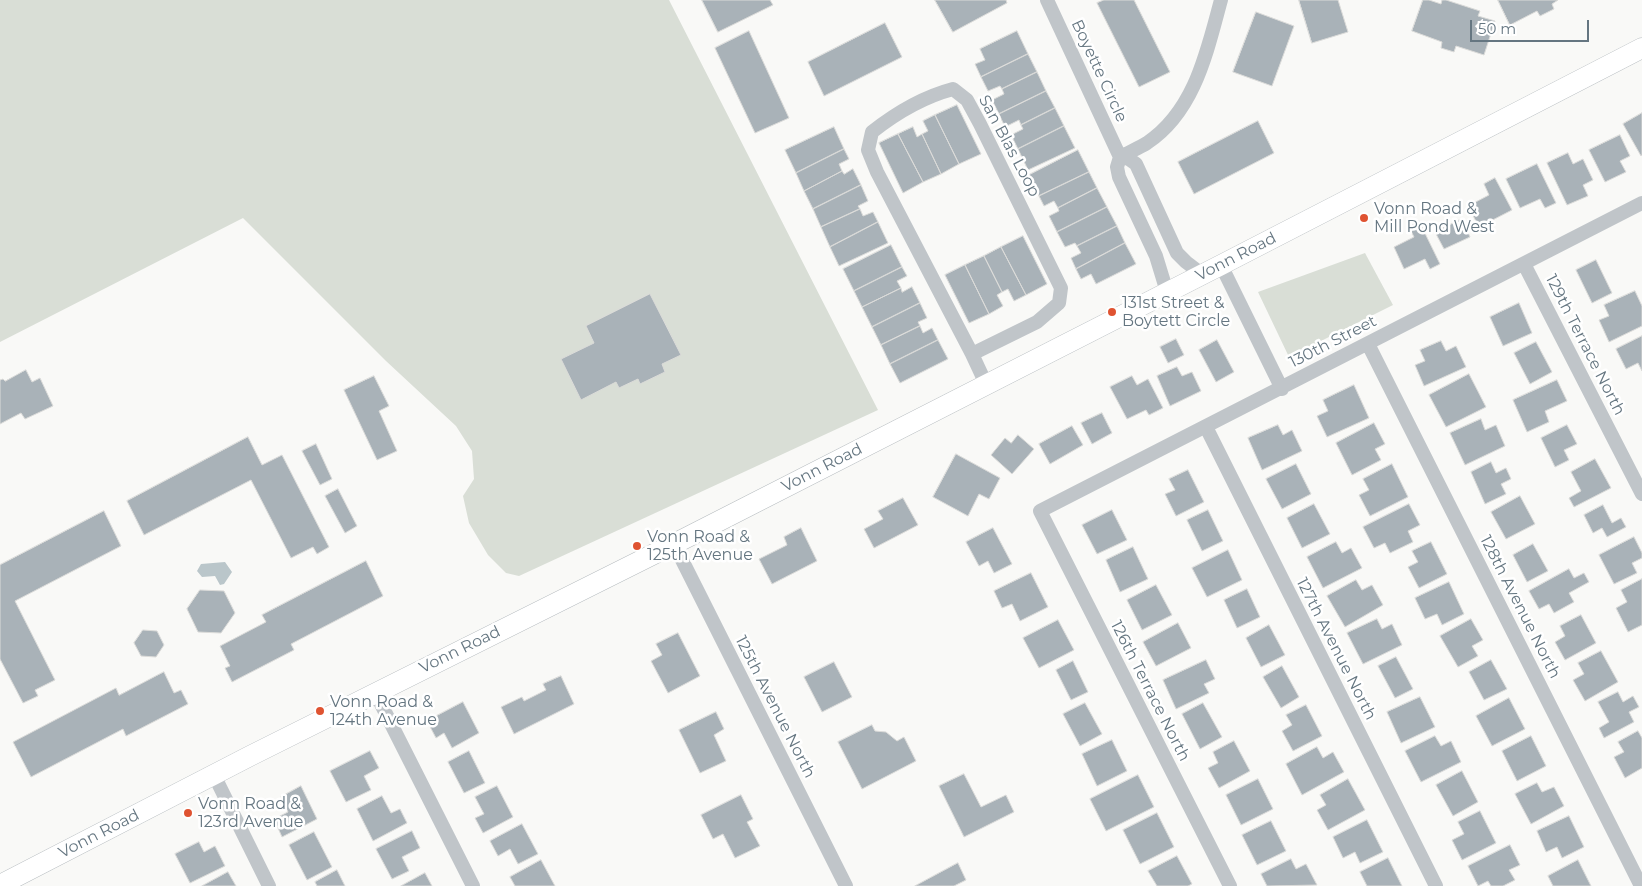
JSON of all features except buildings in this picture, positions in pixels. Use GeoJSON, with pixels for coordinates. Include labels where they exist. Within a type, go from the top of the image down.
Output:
{"type":"FeatureCollection","features":[{"type":"Feature","properties":{"kind":"street","name":"Boyette Circle"},"geometry":{"type":"LineString","coordinates":[[1047,0],[1120,157],[1117,167],[1119,177],[1156,256],[1167,292]]}},
{"type":"Feature","properties":{"kind":"street"},"geometry":{"type":"LineString","coordinates":[[1120,157],[1148,142],[1166,126],[1192,92],[1211,38],[1221,0]]}},
{"type":"Feature","properties":{"kind":"street","name":"Vonn Road"},"geometry":{"type":"LineString","coordinates":[[0,885],[375,692],[674,544],[1642,48]]}},
{"type":"Feature","properties":{"kind":"street","name":"San Blas Loop"},"geometry":{"type":"LineString","coordinates":[[972,354],[1037,322],[1059,303],[1061,288],[976,116],[967,100],[953,90],[937,94],[893,115],[872,132],[868,150],[877,172],[986,384]]}},
{"type":"Feature","properties":{"kind":"street","name":"Boyette Circle"},"geometry":{"type":"LineString","coordinates":[[1120,157],[1129,159],[1136,164],[1177,252],[1186,262],[1203,274]]}},
{"type":"Feature","properties":{"kind":"street","name":"130th Street"},"geometry":{"type":"LineString","coordinates":[[1040,511],[1642,203]]}},
{"type":"Feature","properties":{"kind":"street","name":"129th Terrace North"},"geometry":{"type":"LineString","coordinates":[[1524,264],[1642,494]]}},
{"type":"Feature","properties":{"kind":"street"},"geometry":{"type":"LineString","coordinates":[[1220,265],[1282,388]]}},
{"type":"Feature","properties":{"kind":"street","name":"128th Avenue North"},"geometry":{"type":"LineString","coordinates":[[1368,344],[1641,886]]}},
{"type":"Feature","properties":{"kind":"street","name":"127th Avenue North"},"geometry":{"type":"LineString","coordinates":[[1206,427],[1436,886]]}},
{"type":"Feature","properties":{"kind":"street","name":"126th Terrace North"},"geometry":{"type":"LineString","coordinates":[[1040,511],[1230,886]]}},
{"type":"Feature","properties":{"kind":"street","name":"125th Avenue North"},"geometry":{"type":"LineString","coordinates":[[674,544],[846,886]]}},
{"type":"Feature","properties":{"kind":"street"},"geometry":{"type":"LineString","coordinates":[[375,692],[473,886]]}},
{"type":"Feature","properties":{"kind":"street"},"geometry":{"type":"LineString","coordinates":[[214,775],[269,886]]}},
{"type":"Feature","properties":{"kind":"shaded area"},"geometry":{"type":"Polygon","coordinates":[[[0,0],[669,0],[878,410],[519,576],[506,573],[488,555],[469,523],[463,496],[474,479],[472,451],[456,426],[386,361],[243,218],[0,342],[0,0]]]}},
{"type":"Feature","properties":{"kind":"shaded area"},"geometry":{"type":"Polygon","coordinates":[[[1365,253],[1393,305],[1289,357],[1258,292],[1365,253]]]}},
{"type":"Feature","properties":{"kind":"shaded area"},"geometry":{"type":"Polygon","coordinates":[[[225,562],[232,572],[224,584],[220,585],[215,576],[202,577],[197,571],[201,564],[225,562]]]}},
{"type":"Feature","properties":{"kind":"place","name":"Vonn Road & Mill Pond West"},"geometry":{"type":"Point","coordinates":[1364,218]}},
{"type":"Feature","properties":{"kind":"place","name":"131st Street & Boytett Circle"},"geometry":{"type":"Point","coordinates":[1112,312]}},
{"type":"Feature","properties":{"kind":"place","name":"Vonn Road & 125th Avenue"},"geometry":{"type":"Point","coordinates":[637,546]}},
{"type":"Feature","properties":{"kind":"place","name":"Vonn Road & 124th Avenue"},"geometry":{"type":"Point","coordinates":[320,711]}},
{"type":"Feature","properties":{"kind":"place","name":"Vonn Road & 123rd Avenue"},"geometry":{"type":"Point","coordinates":[188,813]}}]}
